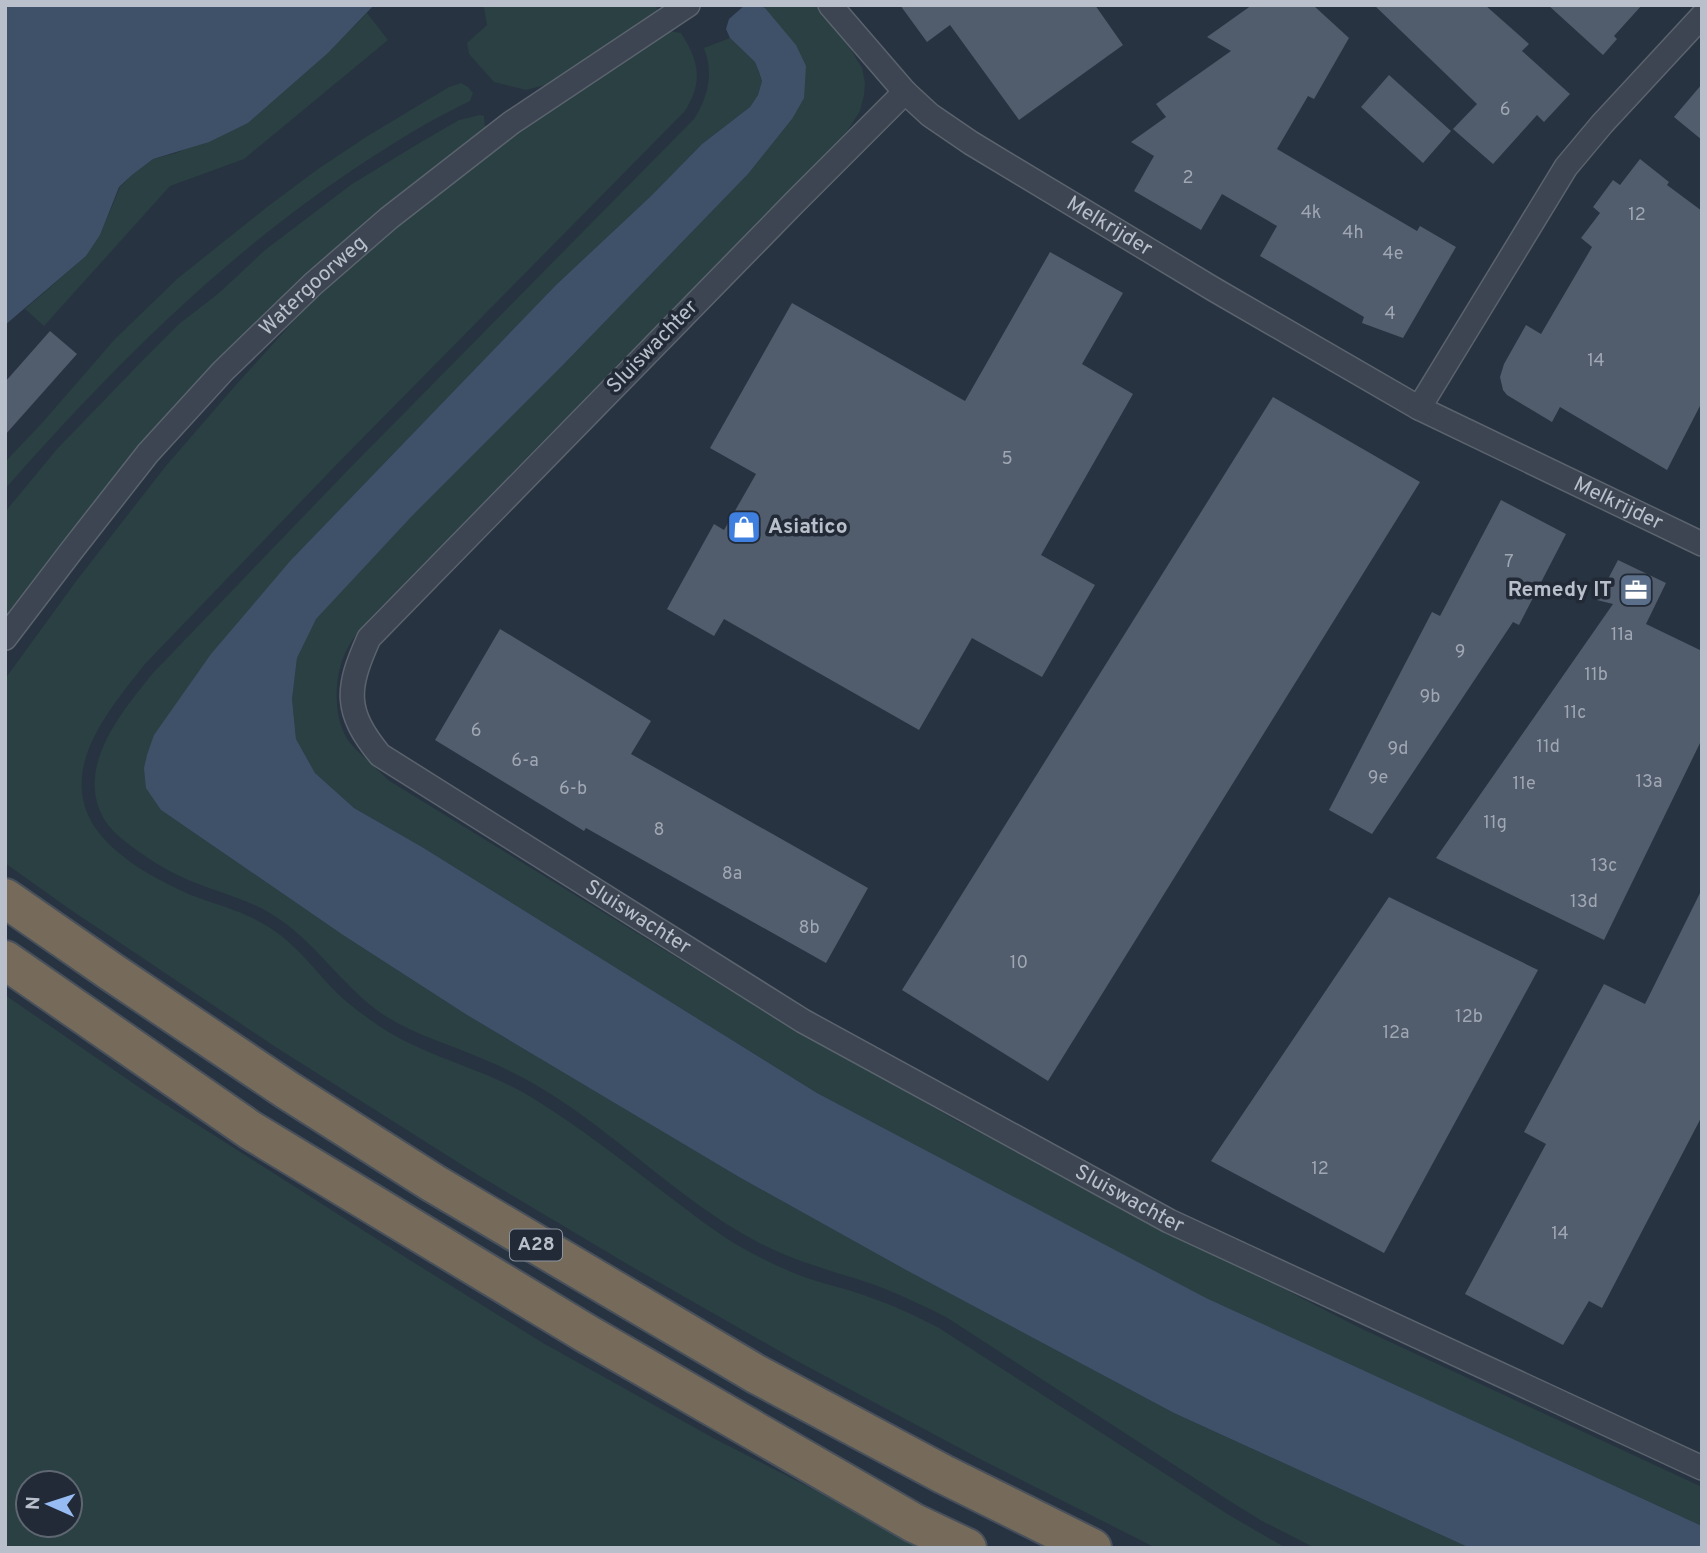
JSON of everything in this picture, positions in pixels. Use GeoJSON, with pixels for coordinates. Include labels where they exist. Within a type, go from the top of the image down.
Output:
{"type":"FeatureCollection","features":[{"type":"Feature","properties":{"kind":"highway","name":"A28"},"geometry":{"type":"LineString","coordinates":[[5,898],[287,1090],[469,1205],[756,1374],[943,1474],[1092,1548]]}},
{"type":"Feature","properties":{"kind":"highway","name":"A28"},"geometry":{"type":"LineString","coordinates":[[5,960],[250,1130],[587,1334],[914,1523],[967,1548]]}},
{"type":"Feature","properties":{"kind":"street","name":"Watergoorweg"},"geometry":{"type":"LineString","coordinates":[[5,638],[148,453],[223,371],[313,284],[389,218],[511,123],[688,5]]}},
{"type":"Feature","properties":{"kind":"street","name":"Melkrijder"},"geometry":{"type":"LineString","coordinates":[[830,5],[905,92],[930,115],[981,150],[1419,408],[1702,544]]}},
{"type":"Feature","properties":{"kind":"street"},"geometry":{"type":"LineString","coordinates":[[1419,408],[1566,167],[1702,16]]}},
{"type":"Feature","properties":{"kind":"street","name":"Sluiswachter"},"geometry":{"type":"LineString","coordinates":[[905,92],[369,638],[357,665],[351,703],[365,736],[380,755],[803,1021],[1169,1221],[1702,1468]]}},
{"type":"Feature","properties":{"kind":"green space"},"geometry":{"type":"Polygon","coordinates":[[[481,5],[655,5],[658,11],[549,84],[526,90],[494,82],[469,54],[467,43],[487,25],[481,5]]]}},
{"type":"Feature","properties":{"kind":"green space"},"geometry":{"type":"Polygon","coordinates":[[[759,5],[819,5],[835,23],[862,68],[865,83],[860,111],[848,130],[354,637],[341,665],[337,690],[338,715],[346,737],[388,780],[718,983],[957,1121],[1358,1327],[1702,1487],[1702,1526],[1205,1298],[817,1093],[422,847],[354,808],[315,773],[296,739],[292,699],[297,658],[315,619],[412,516],[748,174],[792,119],[765,8],[759,5]]]}},
{"type":"Feature","properties":{"kind":"green space"},"geometry":{"type":"Polygon","coordinates":[[[367,13],[388,40],[244,159],[170,186],[44,326],[25,309],[86,256],[100,235],[120,187],[132,175],[153,159],[176,153],[248,123],[328,53],[367,13]]]}},
{"type":"Feature","properties":{"kind":"green space"},"geometry":{"type":"Polygon","coordinates":[[[670,31],[681,33],[692,53],[697,72],[694,91],[684,112],[340,461],[144,665],[106,717],[87,755],[82,776],[83,796],[89,817],[107,842],[133,864],[163,882],[249,916],[277,933],[344,999],[390,1033],[531,1097],[585,1133],[708,1226],[748,1251],[792,1272],[878,1300],[939,1328],[1229,1515],[1286,1548],[1156,1548],[982,1460],[797,1361],[478,1175],[274,1046],[5,863],[5,679],[77,580],[165,467],[316,296],[362,254],[483,156],[598,74],[670,31]]]}},
{"type":"Feature","properties":{"kind":"green space"},"geometry":{"type":"Polygon","coordinates":[[[730,38],[755,62],[762,81],[758,95],[750,107],[702,144],[556,285],[291,560],[161,810],[343,935],[467,1015],[739,1177],[906,1270],[1174,1413],[1470,1548],[1315,1548],[1262,1521],[946,1317],[909,1299],[781,1253],[752,1239],[702,1208],[560,1100],[503,1068],[390,1019],[364,1000],[290,927],[247,902],[162,867],[122,838],[109,826],[100,811],[95,792],[95,774],[100,755],[118,720],[153,673],[348,470],[694,119],[708,85],[709,67],[704,48],[730,38]]]}},
{"type":"Feature","properties":{"kind":"green space"},"geometry":{"type":"Polygon","coordinates":[[[461,83],[473,93],[470,101],[409,134],[351,171],[256,241],[211,279],[126,360],[5,489],[5,462],[115,339],[177,279],[318,169],[449,87],[461,83]]]}},
{"type":"Feature","properties":{"kind":"green space"},"geometry":{"type":"Polygon","coordinates":[[[484,116],[485,128],[389,208],[5,621],[5,512],[57,449],[179,324],[219,293],[265,250],[352,184],[459,120],[484,116]]]}},
{"type":"Feature","properties":{"kind":"green space"},"geometry":{"type":"Polygon","coordinates":[[[5,995],[146,1092],[543,1343],[715,1439],[928,1548],[5,1548],[5,995]]]}},
{"type":"Feature","properties":{"kind":"water"},"geometry":{"type":"Polygon","coordinates":[[[5,5],[374,5],[328,53],[248,123],[209,142],[153,159],[132,175],[119,187],[100,235],[86,256],[5,325],[5,5]]]}},
{"type":"Feature","properties":{"kind":"water"},"geometry":{"type":"Polygon","coordinates":[[[745,5],[765,8],[796,45],[806,66],[804,98],[792,119],[748,174],[412,516],[316,619],[297,658],[292,699],[296,739],[315,773],[354,808],[422,847],[817,1093],[1206,1298],[1702,1526],[1702,1548],[1470,1548],[1174,1413],[906,1270],[739,1177],[467,1015],[343,935],[161,810],[146,788],[144,768],[154,735],[211,654],[291,560],[556,285],[702,144],[750,107],[758,95],[762,81],[755,62],[730,38],[726,29],[729,19],[745,5]]]}},
{"type":"Feature","properties":{"kind":"building"},"geometry":{"type":"Polygon","coordinates":[[[900,5],[1095,5],[1123,45],[1019,120],[950,25],[927,42],[900,5]]]}},
{"type":"Feature","properties":{"kind":"building"},"geometry":{"type":"Polygon","coordinates":[[[1252,5],[1313,5],[1349,38],[1314,99],[1308,96],[1277,149],[1417,231],[1420,226],[1456,247],[1403,338],[1362,323],[1364,317],[1260,256],[1277,226],[1222,194],[1201,230],[1134,191],[1154,156],[1131,142],[1166,117],[1156,104],[1231,51],[1207,37],[1252,5]]]}},
{"type":"Feature","properties":{"kind":"building"},"geometry":{"type":"Polygon","coordinates":[[[1374,5],[1485,5],[1529,44],[1522,51],[1570,94],[1544,122],[1537,115],[1493,164],[1453,129],[1477,104],[1374,5]]]}},
{"type":"Feature","properties":{"kind":"building"},"geometry":{"type":"Polygon","coordinates":[[[1548,5],[1642,5],[1614,36],[1617,39],[1603,55],[1548,5]]]}},
{"type":"Feature","properties":{"kind":"building"},"geometry":{"type":"Polygon","coordinates":[[[1389,75],[1451,131],[1423,163],[1361,107],[1389,75]]]}},
{"type":"Feature","properties":{"kind":"building"},"geometry":{"type":"Polygon","coordinates":[[[1702,84],[1702,140],[1674,117],[1702,84]]]}},
{"type":"Feature","properties":{"kind":"building"},"geometry":{"type":"Polygon","coordinates":[[[1640,159],[1669,182],[1667,185],[1702,211],[1702,402],[1667,470],[1560,407],[1552,422],[1507,395],[1500,377],[1504,364],[1526,325],[1541,334],[1592,247],[1581,238],[1600,213],[1593,207],[1613,180],[1620,185],[1640,159]]]}},
{"type":"Feature","properties":{"kind":"building"},"geometry":{"type":"Polygon","coordinates":[[[1050,252],[1123,293],[1082,364],[1133,394],[1041,555],[1095,585],[1042,677],[972,638],[919,730],[724,619],[714,636],[667,609],[714,524],[724,530],[756,474],[710,448],[792,303],[965,401],[1050,252]]]}},
{"type":"Feature","properties":{"kind":"building"},"geometry":{"type":"Polygon","coordinates":[[[50,331],[77,354],[5,435],[5,382],[50,331]]]}},
{"type":"Feature","properties":{"kind":"building"},"geometry":{"type":"Polygon","coordinates":[[[1273,397],[1420,482],[1048,1081],[902,990],[1273,397]]]}},
{"type":"Feature","properties":{"kind":"building"},"geometry":{"type":"Polygon","coordinates":[[[1501,500],[1566,534],[1519,625],[1513,622],[1372,834],[1329,810],[1432,612],[1440,616],[1501,500]]]}},
{"type":"Feature","properties":{"kind":"building"},"geometry":{"type":"Polygon","coordinates":[[[1618,560],[1666,583],[1646,624],[1702,651],[1702,739],[1604,940],[1436,858],[1613,604],[1597,600],[1618,560]]]}},
{"type":"Feature","properties":{"kind":"building"},"geometry":{"type":"Polygon","coordinates":[[[500,629],[651,721],[631,754],[868,888],[826,963],[586,828],[584,831],[435,740],[500,629]]]}},
{"type":"Feature","properties":{"kind":"building"},"geometry":{"type":"Polygon","coordinates":[[[1702,889],[1702,1116],[1602,1308],[1589,1301],[1563,1345],[1465,1294],[1546,1144],[1524,1132],[1604,984],[1645,1004],[1702,889]]]}},
{"type":"Feature","properties":{"kind":"building"},"geometry":{"type":"Polygon","coordinates":[[[1389,897],[1538,970],[1384,1253],[1211,1161],[1389,897]]]}},
{"type":"Feature","properties":{"kind":"place","name":"Asiatico"},"geometry":{"type":"Point","coordinates":[744,527]}},
{"type":"Feature","properties":{"kind":"place","name":"Remedy IT"},"geometry":{"type":"Point","coordinates":[1636,590]}}]}
